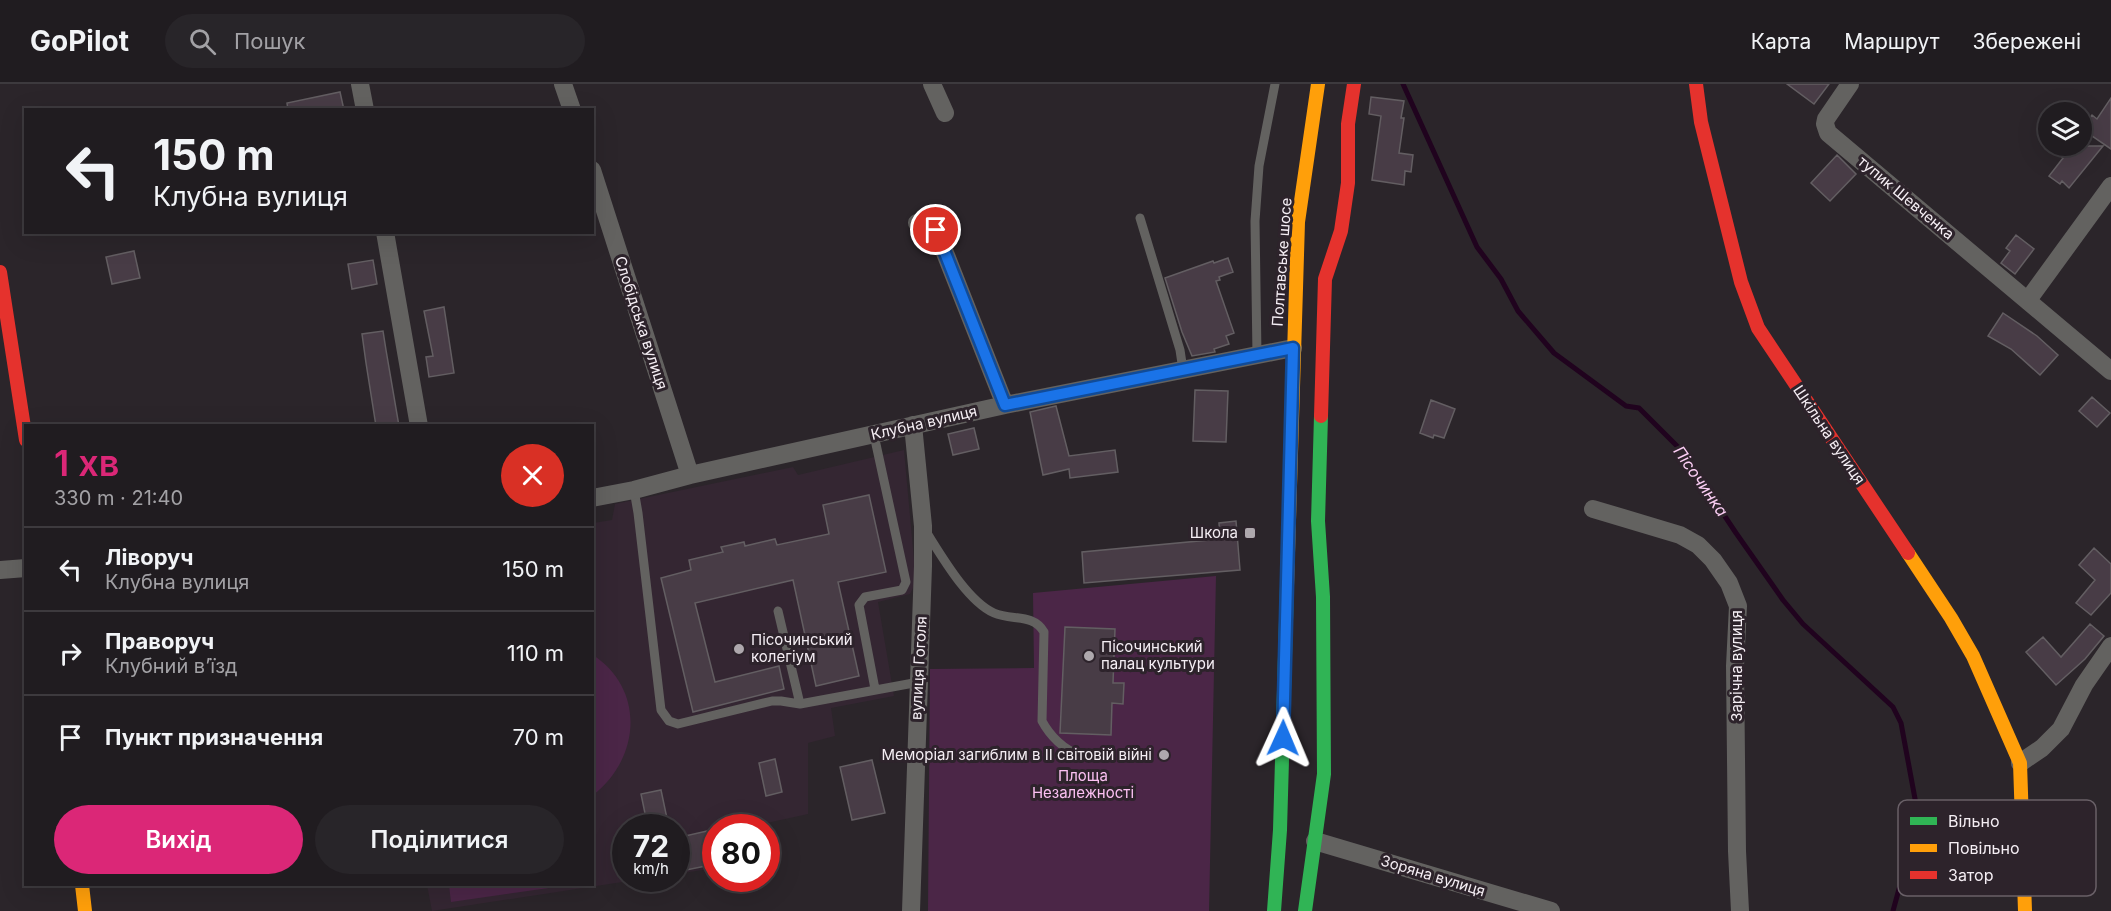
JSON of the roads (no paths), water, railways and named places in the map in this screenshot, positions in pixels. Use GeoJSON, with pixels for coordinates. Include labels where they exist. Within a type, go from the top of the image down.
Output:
{"type":"FeatureCollection","features":[{"type":"Feature","properties":{"kind":"main road","name":"Полтавське шосе"},"geometry":{"type":"LineString","coordinates":[[1272,909],[1280,830],[1298,222],[1318,84]]}},
{"type":"Feature","properties":{"kind":"main road"},"geometry":{"type":"LineString","coordinates":[[1305,911],[1324,774],[1323,597],[1318,521],[1326,279],[1341,231],[1348,183],[1348,124],[1354,84]]}},
{"type":"Feature","properties":{"kind":"main road","name":"Шкільна вулиця"},"geometry":{"type":"LineString","coordinates":[[1696,84],[1701,122],[1741,282],[1758,328],[1951,618],[1973,656],[2020,763],[2021,800]]}},
{"type":"Feature","properties":{"kind":"main road"},"geometry":{"type":"LineString","coordinates":[[0,272],[24,427]]}},
{"type":"Feature","properties":{"kind":"main road"},"geometry":{"type":"LineString","coordinates":[[82,886],[85,911]]}},
{"type":"Feature","properties":{"kind":"main road","name":"Шкільна вулиця"},"geometry":{"type":"LineString","coordinates":[[2024,896],[2025,911]]}},
{"type":"Feature","properties":{"kind":"street"},"geometry":{"type":"LineString","coordinates":[[360,84],[365,108]]}},
{"type":"Feature","properties":{"kind":"street"},"geometry":{"type":"LineString","coordinates":[[563,84],[571,108]]}},
{"type":"Feature","properties":{"kind":"street"},"geometry":{"type":"LineString","coordinates":[[932,84],[945,112]]}},
{"type":"Feature","properties":{"kind":"street","name":"тупик Шевченка"},"geometry":{"type":"LineString","coordinates":[[1850,84],[1826,119],[1828,133],[2111,371]]}},
{"type":"Feature","properties":{"kind":"street","name":"Слобідська вулиця"},"geometry":{"type":"LineString","coordinates":[[594,176],[690,475]]}},
{"type":"Feature","properties":{"kind":"street"},"geometry":{"type":"LineString","coordinates":[[2028,300],[2111,186]]}},
{"type":"Feature","properties":{"kind":"street"},"geometry":{"type":"LineString","coordinates":[[917,223],[928,224],[936,230],[1005,405]]}},
{"type":"Feature","properties":{"kind":"street"},"geometry":{"type":"LineString","coordinates":[[385,234],[419,424]]}},
{"type":"Feature","properties":{"kind":"street","name":"Клубна вулиця"},"geometry":{"type":"LineString","coordinates":[[594,498],[1005,405],[1293,348]]}},
{"type":"Feature","properties":{"kind":"street","name":"вулиця Гоголя"},"geometry":{"type":"LineString","coordinates":[[911,911],[923,526],[913,425]]}},
{"type":"Feature","properties":{"kind":"street","name":"Зарічна вулиця"},"geometry":{"type":"LineString","coordinates":[[1593,509],[1680,535],[1698,545],[1713,560],[1729,583],[1738,606],[1735,666],[1740,911]]}},
{"type":"Feature","properties":{"kind":"street"},"geometry":{"type":"LineString","coordinates":[[0,570],[24,568]]}},
{"type":"Feature","properties":{"kind":"street"},"geometry":{"type":"LineString","coordinates":[[2020,763],[2042,748],[2061,729],[2084,685],[2111,646]]}},
{"type":"Feature","properties":{"kind":"street","name":"Зоряна вулиця"},"geometry":{"type":"LineString","coordinates":[[1315,841],[1551,911]]}},
{"type":"Feature","properties":{"kind":"lane"},"geometry":{"type":"LineString","coordinates":[[1257,355],[1255,221],[1259,166],[1275,84]]}},
{"type":"Feature","properties":{"kind":"lane"},"geometry":{"type":"LineString","coordinates":[[1140,218],[1180,350],[1183,370]]}},
{"type":"Feature","properties":{"kind":"lane"},"geometry":{"type":"LineString","coordinates":[[874,435],[906,582],[900,591],[865,597],[859,605],[875,689]]}},
{"type":"Feature","properties":{"kind":"lane"},"geometry":{"type":"LineString","coordinates":[[634,490],[661,710],[666,718],[678,724],[772,701],[800,704],[919,682]]}},
{"type":"Feature","properties":{"kind":"lane"},"geometry":{"type":"LineString","coordinates":[[923,526],[957,578],[986,609],[996,614],[1031,619],[1037,622],[1044,632],[1042,721],[1048,732],[1056,741],[1081,756],[1109,755]]}},
{"type":"Feature","properties":{"kind":"lane"},"geometry":{"type":"LineString","coordinates":[[778,611],[800,704]]}},
{"type":"Feature","properties":{"kind":"waterway","name":"Пісочинка"},"geometry":{"type":"LineString","coordinates":[[1403,84],[1477,247],[1501,279],[1518,311],[1554,353],[1626,406],[1639,408],[1680,449],[1783,600],[1803,624],[1893,707],[1901,723],[1915,800]]}},
{"type":"Feature","properties":{"kind":"waterway","name":"Пісочинка"},"geometry":{"type":"LineString","coordinates":[[1893,911],[1898,893]]}},
{"type":"Feature","properties":{"kind":"place","name":"Школа"},"geometry":{"type":"Point","coordinates":[1250,533]}},
{"type":"Feature","properties":{"kind":"place","name":"Пісочинський колегіум"},"geometry":{"type":"Point","coordinates":[739,649]}},
{"type":"Feature","properties":{"kind":"place","name":"Пісочинський палац культури"},"geometry":{"type":"Point","coordinates":[1089,656]}},
{"type":"Feature","properties":{"kind":"place","name":"Меморіал загиблим в II світовій війні"},"geometry":{"type":"Point","coordinates":[1164,755]}},
{"type":"Feature","properties":{"kind":"park label","name":"Площа Незалежності"},"geometry":{"type":"Point","coordinates":[1083,784]}}]}
